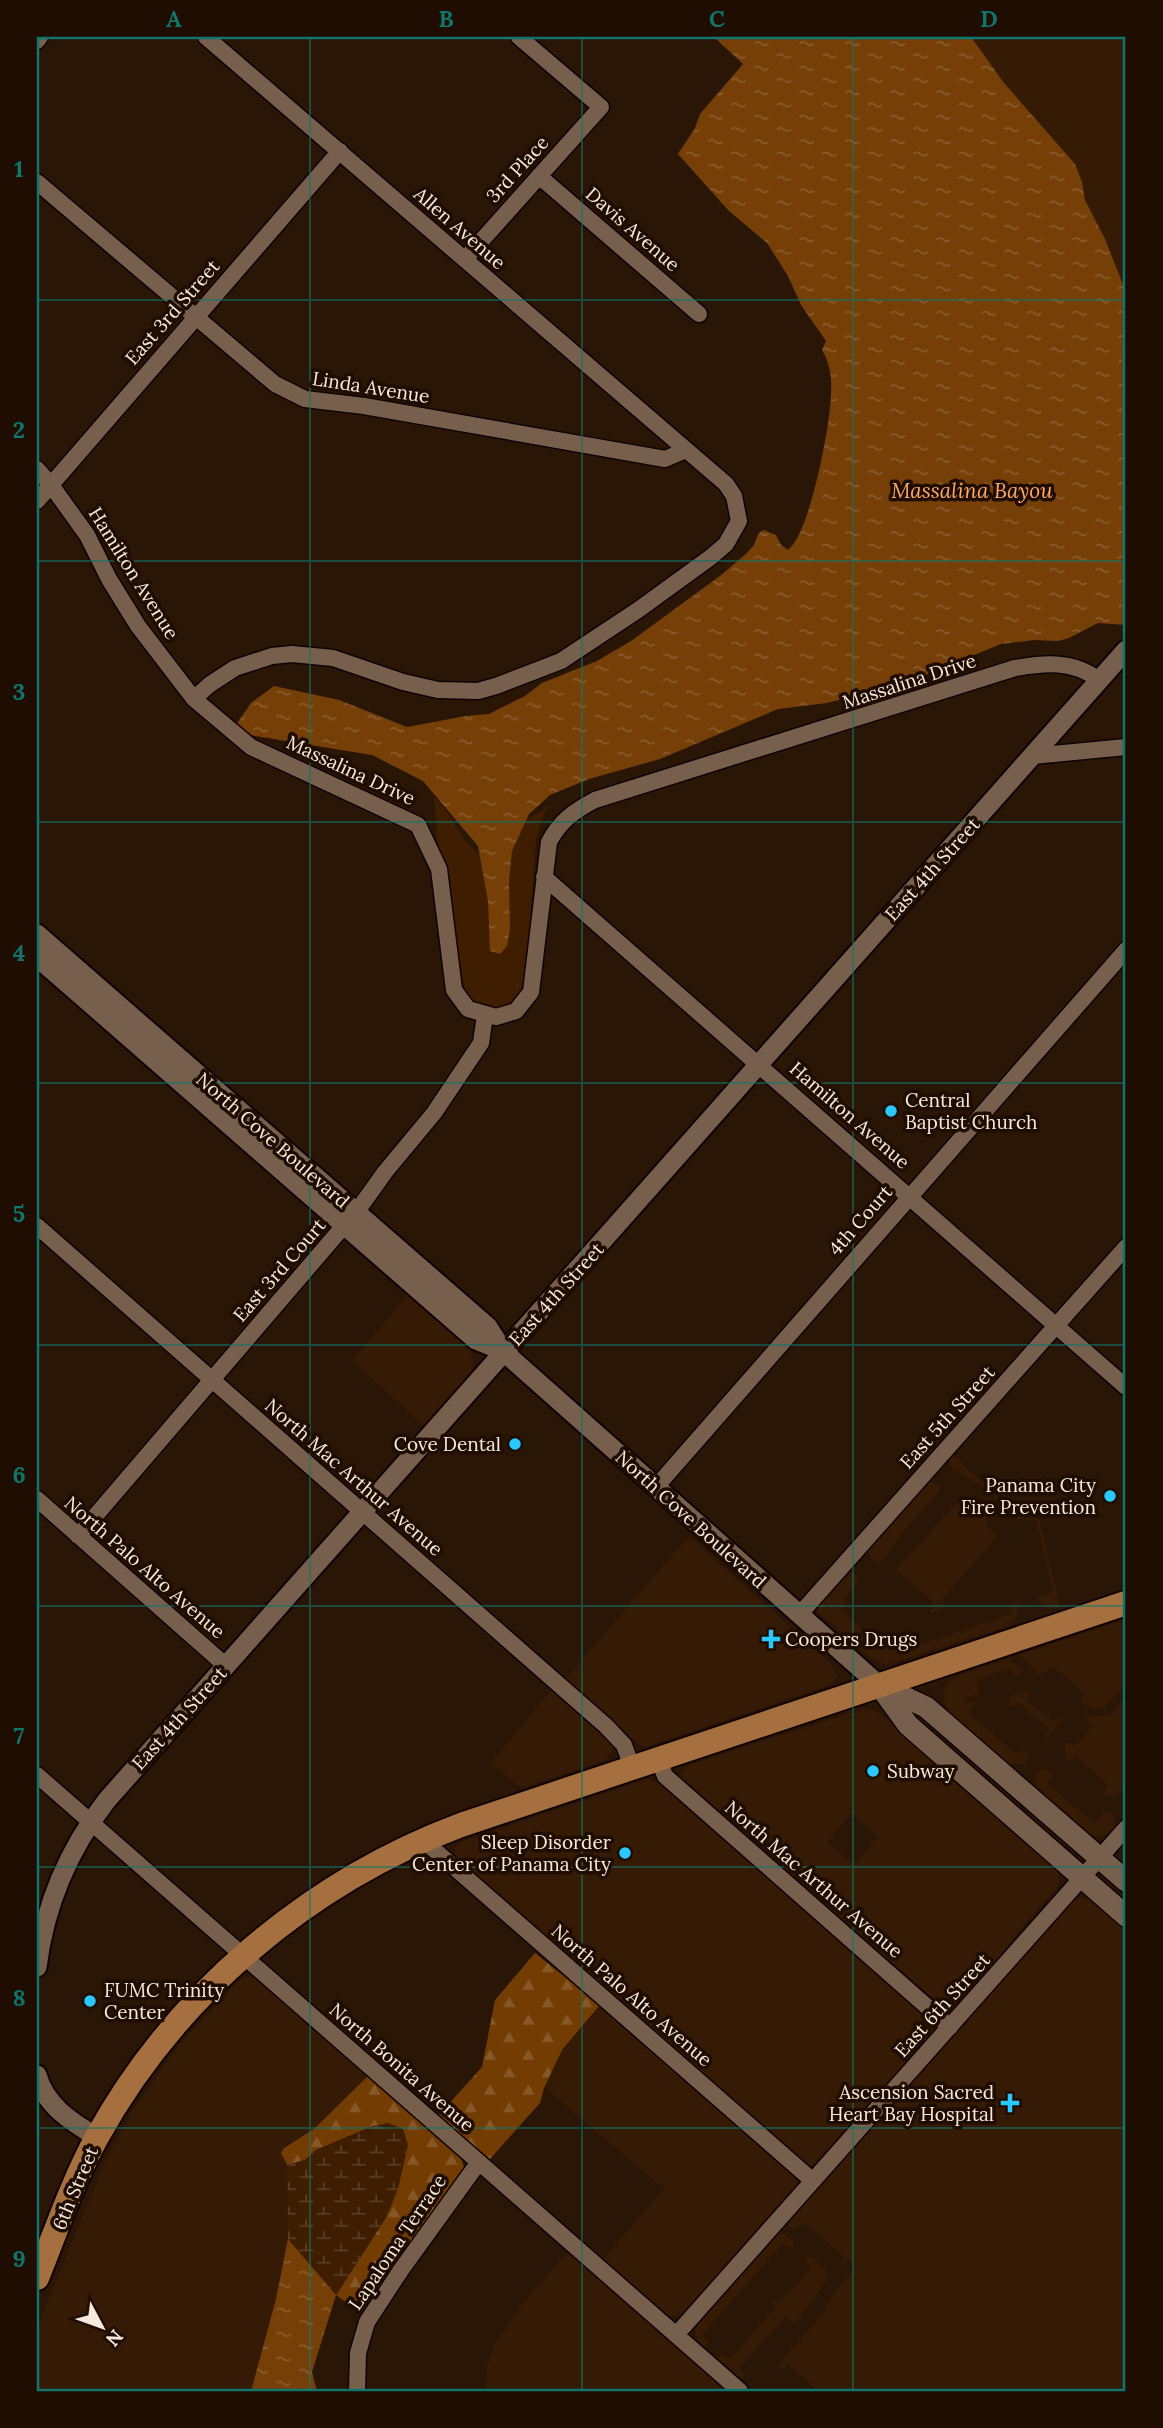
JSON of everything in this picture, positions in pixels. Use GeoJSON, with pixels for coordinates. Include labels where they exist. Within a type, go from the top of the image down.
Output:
{"type":"FeatureCollection","features":[{"type":"Feature","properties":{"kind":"main road","name":"6th Street"},"geometry":{"type":"LineString","coordinates":[[37,2278],[97,2137],[121,2098],[164,2040],[197,2001],[244,1955],[327,1892],[423,1840],[658,1758],[1126,1603]]}},
{"type":"Feature","properties":{"kind":"main road","name":"North Cove Boulevard"},"geometry":{"type":"LineString","coordinates":[[879,1685],[926,1707],[1126,1881]]}},
{"type":"Feature","properties":{"kind":"main road","name":"North Cove Boulevard"},"geometry":{"type":"LineString","coordinates":[[879,1685],[908,1725],[1126,1916]]}},
{"type":"Feature","properties":{"kind":"street"},"geometry":{"type":"LineString","coordinates":[[37,41],[40,37]]}},
{"type":"Feature","properties":{"kind":"street","name":"Allen Avenue"},"geometry":{"type":"LineString","coordinates":[[206,37],[686,450]]}},
{"type":"Feature","properties":{"kind":"street","name":"3rd Place"},"geometry":{"type":"LineString","coordinates":[[465,259],[601,107],[519,37]]}},
{"type":"Feature","properties":{"kind":"street","name":"East 3rd Street"},"geometry":{"type":"LineString","coordinates":[[37,501],[340,151]]}},
{"type":"Feature","properties":{"kind":"street","name":"Davis Avenue"},"geometry":{"type":"LineString","coordinates":[[539,176],[699,314]]}},
{"type":"Feature","properties":{"kind":"street","name":"Linda Avenue"},"geometry":{"type":"LineString","coordinates":[[37,182],[275,384],[305,399],[392,411],[665,459],[686,450]]}},
{"type":"Feature","properties":{"kind":"street"},"geometry":{"type":"LineString","coordinates":[[194,699],[209,685],[235,668],[282,655],[333,658],[403,682],[438,690],[478,691],[561,661],[638,610],[726,544],[739,521],[734,496],[726,484],[686,450]]}},
{"type":"Feature","properties":{"kind":"street","name":"Hamilton Avenue"},"geometry":{"type":"LineString","coordinates":[[37,469],[87,535],[109,579],[138,626],[194,699]]}},
{"type":"Feature","properties":{"kind":"street","name":"East 4th Street"},"geometry":{"type":"LineString","coordinates":[[37,1967],[53,1893],[70,1856],[90,1822],[124,1779],[1126,650]]}},
{"type":"Feature","properties":{"kind":"street","name":"Massalina Drive"},"geometry":{"type":"LineString","coordinates":[[194,699],[251,747],[418,825],[439,869],[454,990],[468,1009],[496,1017],[516,1011],[531,992],[549,842],[558,826],[574,811],[595,800],[1015,668],[1062,664],[1087,671],[1099,680]]}},
{"type":"Feature","properties":{"kind":"street"},"geometry":{"type":"LineString","coordinates":[[1032,756],[1126,747]]}},
{"type":"Feature","properties":{"kind":"street","name":"Hamilton Avenue"},"geometry":{"type":"LineString","coordinates":[[544,877],[1126,1387]]}},
{"type":"Feature","properties":{"kind":"street","name":"North Cove Boulevard"},"geometry":{"type":"LineString","coordinates":[[37,934],[80,983],[350,1219],[488,1327],[504,1352],[879,1685]]}},
{"type":"Feature","properties":{"kind":"street","name":"4th Court"},"geometry":{"type":"LineString","coordinates":[[656,1487],[1126,950]]}},
{"type":"Feature","properties":{"kind":"street","name":"North Cove Boulevard"},"geometry":{"type":"LineString","coordinates":[[37,957],[80,983]]}},
{"type":"Feature","properties":{"kind":"street","name":"East 3rd Court"},"geometry":{"type":"LineString","coordinates":[[78,1536],[350,1219],[434,1113],[481,1043],[485,1015]]}},
{"type":"Feature","properties":{"kind":"street","name":"North Mac Arthur Avenue"},"geometry":{"type":"LineString","coordinates":[[37,1226],[606,1726],[624,1744],[632,1767]]}},
{"type":"Feature","properties":{"kind":"street","name":"East 5th Street"},"geometry":{"type":"LineString","coordinates":[[799,1615],[1126,1247]]}},
{"type":"Feature","properties":{"kind":"street","name":"North Palo Alto Avenue"},"geometry":{"type":"LineString","coordinates":[[37,1499],[225,1665]]}},
{"type":"Feature","properties":{"kind":"street","name":"North Mac Arthur Avenue"},"geometry":{"type":"LineString","coordinates":[[658,1758],[665,1776],[950,2027]]}},
{"type":"Feature","properties":{"kind":"street","name":"North Bonita Avenue"},"geometry":{"type":"LineString","coordinates":[[37,1775],[740,2391]]}},
{"type":"Feature","properties":{"kind":"street","name":"East 6th Street"},"geometry":{"type":"LineString","coordinates":[[676,2335],[1126,1828]]}},
{"type":"Feature","properties":{"kind":"street","name":"North Palo Alto Avenue"},"geometry":{"type":"LineString","coordinates":[[423,1840],[813,2181]]}},
{"type":"Feature","properties":{"kind":"street"},"geometry":{"type":"LineString","coordinates":[[37,2075],[45,2095],[57,2109],[97,2137]]}},
{"type":"Feature","properties":{"kind":"street","name":"Lapaloma Terrace"},"geometry":{"type":"LineString","coordinates":[[357,2391],[358,2353],[367,2322],[479,2162]]}},
{"type":"Feature","properties":{"kind":"shaded area"},"geometry":{"type":"Polygon","coordinates":[[[971,37],[1126,37],[1126,292],[1105,239],[1085,200],[1075,164],[1004,83],[971,37]]]}},
{"type":"Feature","properties":{"kind":"shaded area"},"geometry":{"type":"Polygon","coordinates":[[[408,1295],[470,1349],[474,1363],[471,1373],[426,1427],[352,1361],[408,1295]]]}},
{"type":"Feature","properties":{"kind":"shaded area"},"geometry":{"type":"Polygon","coordinates":[[[951,1454],[1021,1517],[1039,1519],[1060,1608],[1047,1609],[1037,1601],[1038,1597],[1053,1592],[1037,1521],[1018,1519],[981,1485],[952,1469],[949,1461],[951,1454]]]}},
{"type":"Feature","properties":{"kind":"shaded area"},"geometry":{"type":"Polygon","coordinates":[[[931,1482],[939,1485],[940,1490],[902,1533],[884,1560],[879,1563],[872,1560],[870,1545],[922,1486],[931,1482]]]}},
{"type":"Feature","properties":{"kind":"shaded area"},"geometry":{"type":"Polygon","coordinates":[[[963,1496],[971,1496],[980,1504],[979,1513],[986,1513],[985,1524],[998,1536],[941,1600],[946,1607],[929,1614],[935,1604],[896,1570],[963,1496]]]}},
{"type":"Feature","properties":{"kind":"shaded area"},"geometry":{"type":"Polygon","coordinates":[[[689,1536],[831,1664],[837,1676],[834,1682],[827,1686],[642,1746],[564,1681],[689,1536]]]}},
{"type":"Feature","properties":{"kind":"shaded area"},"geometry":{"type":"Polygon","coordinates":[[[851,1573],[860,1579],[844,1599],[846,1602],[840,1610],[885,1649],[893,1641],[897,1652],[1012,1614],[1013,1602],[1018,1604],[1018,1609],[1008,1626],[885,1665],[870,1657],[818,1612],[819,1602],[844,1574],[851,1573]]]}},
{"type":"Feature","properties":{"kind":"shaded area"},"geometry":{"type":"Polygon","coordinates":[[[1126,1619],[1126,1685],[1103,1709],[1080,1704],[1085,1694],[1053,1666],[1045,1673],[1038,1674],[1020,1655],[1008,1660],[1021,1667],[1019,1676],[1016,1676],[1012,1668],[977,1679],[979,1693],[964,1698],[965,1703],[977,1701],[969,1713],[1017,1755],[1023,1749],[1027,1751],[1029,1758],[1024,1763],[1009,1764],[950,1712],[944,1700],[949,1682],[960,1675],[1126,1619]]]}},
{"type":"Feature","properties":{"kind":"shaded area"},"geometry":{"type":"Polygon","coordinates":[[[553,1688],[602,1731],[613,1749],[606,1760],[521,1788],[491,1763],[553,1688]]]}},
{"type":"Feature","properties":{"kind":"shaded area"},"geometry":{"type":"Polygon","coordinates":[[[1031,1690],[1026,1700],[1055,1723],[1062,1716],[1065,1717],[1045,1739],[1050,1729],[1017,1702],[1012,1706],[1009,1703],[1012,1696],[1031,1690]]]}},
{"type":"Feature","properties":{"kind":"shaded area"},"geometry":{"type":"Polygon","coordinates":[[[1126,1697],[1126,1785],[1117,1795],[1110,1796],[1103,1793],[1108,1785],[1076,1756],[1071,1761],[1066,1760],[1064,1744],[1069,1742],[1075,1746],[1093,1726],[1085,1718],[1086,1715],[1109,1715],[1126,1697]]]}},
{"type":"Feature","properties":{"kind":"shaded area"},"geometry":{"type":"Polygon","coordinates":[[[866,1708],[876,1711],[1059,1873],[1059,1883],[1014,1936],[1000,1960],[956,2010],[944,2008],[682,1777],[683,1770],[691,1764],[866,1708]],[[851,1814],[827,1842],[854,1865],[878,1837],[851,1814]]]}},
{"type":"Feature","properties":{"kind":"shaded area"},"geometry":{"type":"Polygon","coordinates":[[[1047,1769],[1053,1775],[1047,1783],[1094,1823],[1106,1811],[1114,1815],[1115,1827],[1108,1834],[1095,1837],[1089,1834],[1030,1782],[1037,1788],[1036,1774],[1047,1769]]]}},
{"type":"Feature","properties":{"kind":"shaded area"},"geometry":{"type":"Polygon","coordinates":[[[647,1779],[664,1786],[929,2021],[931,2027],[928,2038],[812,2166],[746,2113],[458,1862],[455,1856],[455,1848],[461,1842],[647,1779]]]}},
{"type":"Feature","properties":{"kind":"shaded area","name":"Ascension Sacred Heart Bay Hospital"},"geometry":{"type":"Polygon","coordinates":[[[1079,1898],[1092,1900],[1126,1930],[1126,2391],[818,2391],[788,2364],[781,2370],[777,2366],[823,2314],[833,2294],[856,2267],[848,2260],[841,2268],[843,2256],[804,2223],[794,2230],[787,2224],[781,2231],[793,2241],[794,2246],[790,2248],[783,2243],[702,2335],[708,2342],[704,2347],[695,2333],[698,2324],[1071,1902],[1079,1898]]]}},
{"type":"Feature","properties":{"kind":"shaded area"},"geometry":{"type":"Polygon","coordinates":[[[249,1976],[257,1979],[369,2075],[314,2129],[284,2147],[282,2153],[287,2165],[288,2239],[276,2299],[251,2391],[37,2391],[37,2328],[107,2157],[133,2110],[178,2046],[241,1979],[249,1976]]]}},
{"type":"Feature","properties":{"kind":"shaded area"},"geometry":{"type":"Polygon","coordinates":[[[602,2005],[798,2179],[798,2183],[681,2315],[671,2316],[665,2313],[602,2260],[664,2189],[536,2080],[602,2005]]]}},
{"type":"Feature","properties":{"kind":"shaded area"},"geometry":{"type":"Polygon","coordinates":[[[569,2253],[728,2391],[486,2391],[487,2366],[495,2343],[531,2293],[569,2253]]]}},
{"type":"Feature","properties":{"kind":"shaded area"},"geometry":{"type":"Polygon","coordinates":[[[811,2256],[826,2270],[827,2278],[794,2323],[786,2316],[739,2368],[745,2375],[741,2380],[718,2358],[722,2354],[730,2359],[775,2308],[770,2298],[780,2303],[811,2267],[805,2262],[806,2257],[811,2256]]]}},
{"type":"Feature","properties":{"kind":"green space"},"geometry":{"type":"Polygon","coordinates":[[[434,797],[464,838],[486,858],[514,828],[552,804],[545,811],[536,840],[525,987],[510,1006],[498,1009],[475,1003],[464,989],[448,880],[438,851],[434,797]]]}},
{"type":"Feature","properties":{"kind":"green space"},"geometry":{"type":"Polygon","coordinates":[[[535,1953],[600,2005],[562,2050],[540,2103],[489,2160],[438,2116],[482,2067],[495,2000],[535,1953]]]}},
{"type":"Feature","properties":{"kind":"green space"},"geometry":{"type":"Polygon","coordinates":[[[369,2075],[459,2153],[464,2167],[364,2315],[336,2295],[387,2216],[373,2126],[316,2150],[305,2160],[287,2165],[281,2153],[284,2148],[314,2129],[369,2075]]]}},
{"type":"Feature","properties":{"kind":"green space"},"geometry":{"type":"Polygon","coordinates":[[[388,2123],[403,2129],[408,2145],[398,2189],[387,2216],[336,2295],[288,2239],[287,2165],[305,2160],[316,2150],[373,2126],[388,2123]]]}},
{"type":"Feature","properties":{"kind":"water","name":"Massalina Bayou"},"geometry":{"type":"Polygon","coordinates":[[[714,37],[971,37],[1004,83],[1075,164],[1085,200],[1105,239],[1126,292],[1126,625],[1098,623],[1058,641],[1034,640],[1001,644],[908,682],[827,703],[778,709],[660,759],[589,779],[550,795],[529,814],[512,851],[509,881],[510,929],[507,946],[500,954],[490,951],[488,901],[478,846],[423,781],[372,755],[244,734],[234,728],[251,703],[274,686],[339,700],[407,727],[489,714],[525,696],[542,683],[597,661],[631,641],[720,576],[747,553],[763,530],[776,535],[781,545],[788,550],[796,540],[818,476],[827,428],[831,382],[829,365],[822,350],[826,341],[801,305],[788,276],[767,243],[729,211],[678,154],[695,128],[700,114],[743,64],[714,37]]]}},
{"type":"Feature","properties":{"kind":"water"},"geometry":{"type":"Polygon","coordinates":[[[288,2239],[336,2295],[312,2372],[317,2391],[251,2391],[276,2299],[288,2239]]]}},
{"type":"Feature","properties":{"kind":"place","name":"Central Baptist Church"},"geometry":{"type":"Point","coordinates":[891,1111]}},
{"type":"Feature","properties":{"kind":"place","name":"Cove Dental"},"geometry":{"type":"Point","coordinates":[515,1444]}},
{"type":"Feature","properties":{"kind":"place","name":"Panama City Fire Prevention"},"geometry":{"type":"Point","coordinates":[1110,1496]}},
{"type":"Feature","properties":{"kind":"place","name":"Coopers Drugs"},"geometry":{"type":"Point","coordinates":[771,1639]}},
{"type":"Feature","properties":{"kind":"place","name":"Subway"},"geometry":{"type":"Point","coordinates":[873,1771]}},
{"type":"Feature","properties":{"kind":"place","name":"Sleep Disorder Center of Panama City"},"geometry":{"type":"Point","coordinates":[625,1853]}},
{"type":"Feature","properties":{"kind":"place","name":"FUMC Trinity Center"},"geometry":{"type":"Point","coordinates":[90,2001]}},
{"type":"Feature","properties":{"kind":"place","name":"Ascension Sacred Heart Bay Hospital"},"geometry":{"type":"Point","coordinates":[1010,2103]}}]}
